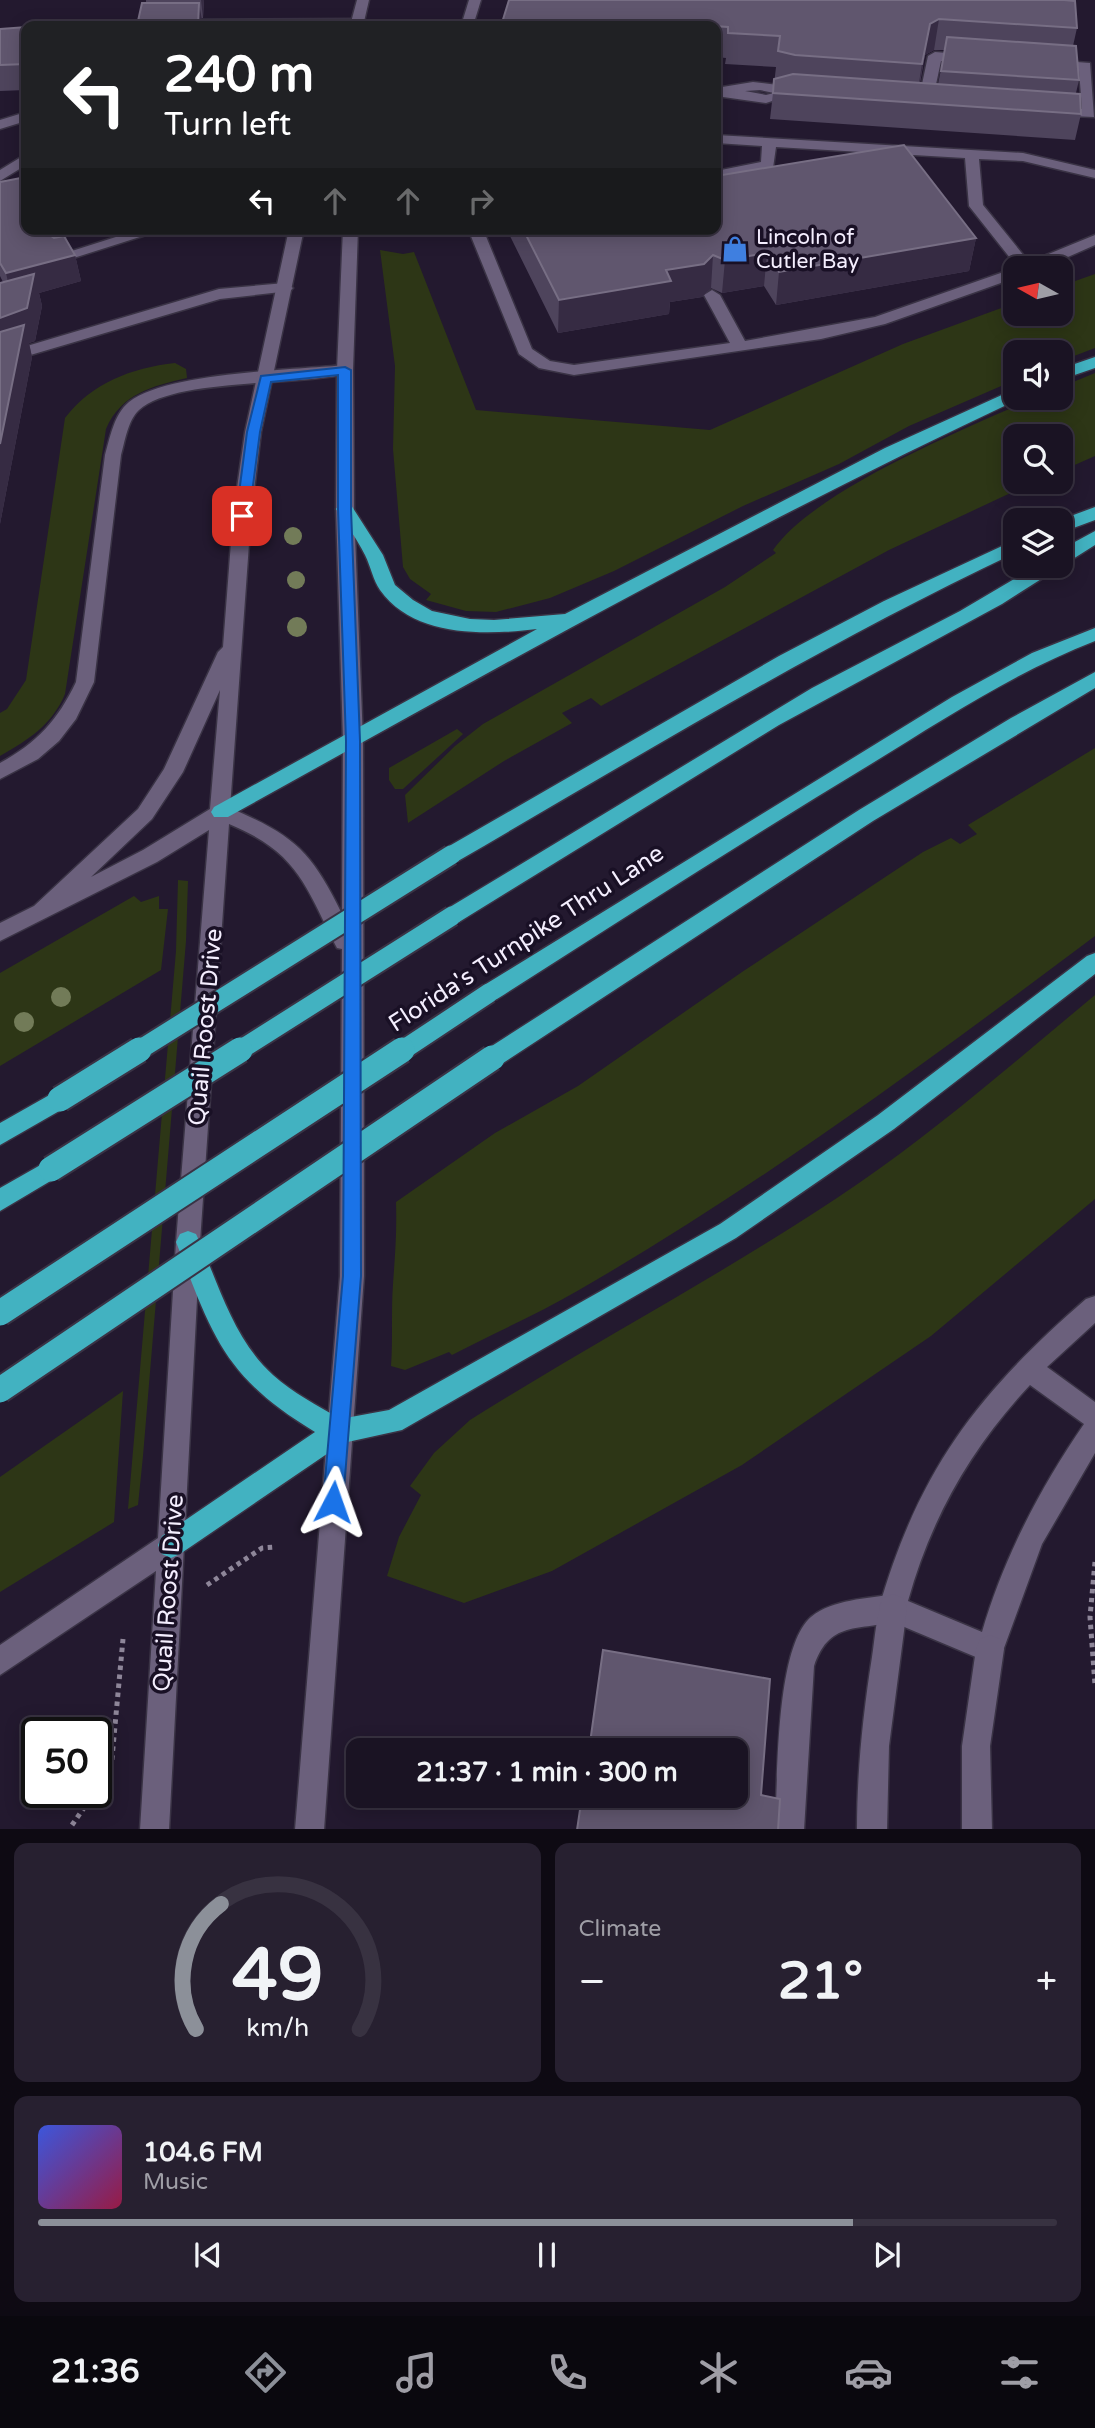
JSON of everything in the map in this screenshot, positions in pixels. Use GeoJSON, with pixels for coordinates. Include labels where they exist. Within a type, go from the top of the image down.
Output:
{"type":"FeatureCollection","features":[{"type":"Feature","properties":{"kind":"highway"},"geometry":{"type":"LineString","coordinates":[[1073,370],[1095,362]]}},
{"type":"Feature","properties":{"kind":"highway"},"geometry":{"type":"LineString","coordinates":[[221,813],[574,617],[902,447],[1003,400]]}},
{"type":"Feature","properties":{"kind":"highway"},"geometry":{"type":"LineString","coordinates":[[345,509],[375,557],[387,587],[412,609],[435,618],[479,626],[574,617]]}},
{"type":"Feature","properties":{"kind":"highway"},"geometry":{"type":"LineString","coordinates":[[1073,522],[1095,513]]}},
{"type":"Feature","properties":{"kind":"highway"},"geometry":{"type":"LineString","coordinates":[[1073,551],[1095,537]]}},
{"type":"Feature","properties":{"kind":"highway"},"geometry":{"type":"LineString","coordinates":[[0,1135],[451,855],[786,661],[890,605],[1003,552]]}},
{"type":"Feature","properties":{"kind":"highway"},"geometry":{"type":"LineString","coordinates":[[0,1201],[723,749],[822,691],[1032,578]]}},
{"type":"Feature","properties":{"kind":"highway","name":"Florida's Turnpike Thru Lane"},"geometry":{"type":"LineString","coordinates":[[0,1312],[489,993],[738,836],[952,706],[1067,644],[1095,634]]}},
{"type":"Feature","properties":{"kind":"highway"},"geometry":{"type":"LineString","coordinates":[[0,1390],[492,1058],[885,803],[991,737],[1095,679]]}},
{"type":"Feature","properties":{"kind":"highway"},"geometry":{"type":"LineString","coordinates":[[171,1545],[338,1432],[393,1420],[728,1231],[886,1122],[1095,962]]}},
{"type":"Feature","properties":{"kind":"highway"},"geometry":{"type":"LineString","coordinates":[[188,1242],[231,1344],[246,1363],[280,1395],[338,1432]]}},
{"type":"Feature","properties":{"kind":"main road"},"geometry":{"type":"LineString","coordinates":[[359,21],[363,0]]}},
{"type":"Feature","properties":{"kind":"main road"},"geometry":{"type":"LineString","coordinates":[[469,21],[475,0]]}},
{"type":"Feature","properties":{"kind":"main road"},"geometry":{"type":"LineString","coordinates":[[925,103],[935,56],[989,60]]}},
{"type":"Feature","properties":{"kind":"main road"},"geometry":{"type":"LineString","coordinates":[[1030,62],[1085,66],[1089,114],[1035,110]]}},
{"type":"Feature","properties":{"kind":"main road"},"geometry":{"type":"LineString","coordinates":[[721,91],[766,99],[797,94]]}},
{"type":"Feature","properties":{"kind":"main road"},"geometry":{"type":"LineString","coordinates":[[0,125],[21,118]]}},
{"type":"Feature","properties":{"kind":"main road"},"geometry":{"type":"LineString","coordinates":[[721,139],[1023,157],[1095,174]]}},
{"type":"Feature","properties":{"kind":"main road"},"geometry":{"type":"LineString","coordinates":[[721,174],[768,164],[769,143]]}},
{"type":"Feature","properties":{"kind":"main road"},"geometry":{"type":"LineString","coordinates":[[972,155],[976,206],[1017,256]]}},
{"type":"Feature","properties":{"kind":"main road"},"geometry":{"type":"LineString","coordinates":[[0,177],[21,162]]}},
{"type":"Feature","properties":{"kind":"main road"},"geometry":{"type":"LineString","coordinates":[[61,257],[129,235]]}},
{"type":"Feature","properties":{"kind":"main road","name":"Quail Roost Drive"},"geometry":{"type":"LineString","coordinates":[[154,1829],[188,1242],[247,470],[296,235]]}},
{"type":"Feature","properties":{"kind":"main road"},"geometry":{"type":"LineString","coordinates":[[309,1829],[352,1276],[353,741],[345,509],[345,370],[351,235]]}},
{"type":"Feature","properties":{"kind":"main road"},"geometry":{"type":"LineString","coordinates":[[477,235],[525,351],[537,363],[556,369],[582,371],[879,321],[1003,277]]}},
{"type":"Feature","properties":{"kind":"main road"},"geometry":{"type":"LineString","coordinates":[[1056,256],[1095,240]]}},
{"type":"Feature","properties":{"kind":"main road"},"geometry":{"type":"LineString","coordinates":[[0,359],[219,294],[285,288]]}},
{"type":"Feature","properties":{"kind":"main road"},"geometry":{"type":"LineString","coordinates":[[712,295],[740,346]]}},
{"type":"Feature","properties":{"kind":"main road"},"geometry":{"type":"LineString","coordinates":[[0,772],[37,752],[71,718],[85,682],[113,455],[123,423],[135,405],[155,395],[191,387],[345,370]]}},
{"type":"Feature","properties":{"kind":"main road"},"geometry":{"type":"LineString","coordinates":[[42,910],[145,814],[173,772],[234,637]]}},
{"type":"Feature","properties":{"kind":"main road"},"geometry":{"type":"LineString","coordinates":[[0,933],[150,856],[221,813],[288,846],[309,872],[354,961]]}},
{"type":"Feature","properties":{"kind":"main road"},"geometry":{"type":"LineString","coordinates":[[872,1829],[878,1696],[893,1608],[912,1545],[956,1457],[992,1408],[1028,1369],[1095,1307]]}},
{"type":"Feature","properties":{"kind":"main road"},"geometry":{"type":"LineString","coordinates":[[1028,1369],[1095,1417]]}},
{"type":"Feature","properties":{"kind":"main road"},"geometry":{"type":"LineString","coordinates":[[977,1829],[976,1745],[990,1649],[1005,1594],[1036,1525],[1070,1466],[1095,1431]]}},
{"type":"Feature","properties":{"kind":"main road"},"geometry":{"type":"LineString","coordinates":[[0,1661],[171,1545]]}},
{"type":"Feature","properties":{"kind":"main road"},"geometry":{"type":"LineString","coordinates":[[789,1829],[800,1666],[807,1640],[821,1624],[893,1608],[990,1649]]}},
{"type":"Feature","properties":{"kind":"path"},"geometry":{"type":"LineString","coordinates":[[207,1585],[262,1548],[275,1547]]}},
{"type":"Feature","properties":{"kind":"path"},"geometry":{"type":"LineString","coordinates":[[1095,1562],[1090,1617],[1095,1685]]}},
{"type":"Feature","properties":{"kind":"path"},"geometry":{"type":"LineString","coordinates":[[112,1758],[123,1639]]}},
{"type":"Feature","properties":{"kind":"path"},"geometry":{"type":"LineString","coordinates":[[72,1825],[84,1808]]}},
{"type":"Feature","properties":{"kind":"green space"},"geometry":{"type":"Polygon","coordinates":[[[380,250],[403,254],[414,252],[476,410],[710,430],[903,344],[1003,307],[1003,326],[1073,326],[1073,282],[1095,274],[1095,348],[1073,356],[1073,340],[1003,340],[1003,385],[909,426],[839,464],[743,506],[614,571],[550,598],[496,612],[466,611],[426,600],[431,594],[410,579],[403,567],[393,449],[395,366],[380,250]]]}},
{"type":"Feature","properties":{"kind":"green space"},"geometry":{"type":"Polygon","coordinates":[[[175,363],[186,369],[187,378],[139,393],[120,407],[106,429],[65,694],[46,723],[29,738],[0,756],[0,713],[7,709],[26,680],[65,418],[87,395],[114,379],[143,369],[175,363]]]}},
{"type":"Feature","properties":{"kind":"green space"},"geometry":{"type":"Polygon","coordinates":[[[1095,373],[1095,456],[1073,466],[1073,424],[1003,424],[1003,494],[1008,494],[889,550],[601,706],[591,698],[562,713],[572,723],[504,761],[408,823],[405,795],[455,746],[483,724],[725,587],[776,553],[773,550],[794,527],[856,483],[933,443],[1007,410],[1073,410],[1073,382],[1095,373]]]}},
{"type":"Feature","properties":{"kind":"green space"},"geometry":{"type":"Polygon","coordinates":[[[457,729],[463,734],[403,789],[395,789],[389,780],[389,768],[457,729]]]}},
{"type":"Feature","properties":{"kind":"green space"},"geometry":{"type":"Polygon","coordinates":[[[1095,748],[1095,936],[843,1120],[647,1250],[563,1299],[452,1355],[449,1352],[405,1370],[391,1366],[396,1202],[495,1133],[578,1086],[742,972],[923,852],[951,838],[960,844],[977,834],[968,825],[1095,748]]]}},
{"type":"Feature","properties":{"kind":"green space"},"geometry":{"type":"Polygon","coordinates":[[[178,880],[188,881],[186,941],[138,1505],[128,1509],[176,951],[178,880]]]}},
{"type":"Feature","properties":{"kind":"green space"},"geometry":{"type":"Polygon","coordinates":[[[134,896],[141,902],[159,896],[159,909],[168,909],[161,970],[0,1066],[0,973],[134,896]]]}},
{"type":"Feature","properties":{"kind":"green space"},"geometry":{"type":"Polygon","coordinates":[[[1095,995],[1095,1199],[931,1336],[742,1465],[552,1571],[464,1603],[387,1576],[399,1537],[421,1495],[410,1486],[434,1453],[470,1420],[812,1215],[950,1115],[1095,995]]]}},
{"type":"Feature","properties":{"kind":"green space"},"geometry":{"type":"Polygon","coordinates":[[[123,1391],[114,1522],[0,1592],[0,1477],[123,1391]]]}},
{"type":"Feature","properties":{"kind":"building"},"geometry":{"type":"Polygon","coordinates":[[[509,0],[1064,0],[1075,1],[1077,28],[939,19],[930,24],[922,64],[795,55],[778,51],[780,36],[728,33],[728,27],[721,27],[721,21],[503,21],[509,0]]]}},
{"type":"Feature","properties":{"kind":"building"},"geometry":{"type":"Polygon","coordinates":[[[142,3],[199,3],[198,21],[138,21],[142,3]]]}},
{"type":"Feature","properties":{"kind":"building"},"geometry":{"type":"Polygon","coordinates":[[[21,27],[21,64],[0,65],[0,29],[21,27]]]}},
{"type":"Feature","properties":{"kind":"building"},"geometry":{"type":"Polygon","coordinates":[[[947,37],[1076,46],[1079,80],[941,71],[947,37]]]}},
{"type":"Feature","properties":{"kind":"building"},"geometry":{"type":"Polygon","coordinates":[[[793,74],[1080,94],[1081,114],[773,93],[774,79],[793,74]]]}},
{"type":"Feature","properties":{"kind":"building"},"geometry":{"type":"Polygon","coordinates":[[[904,145],[976,238],[779,272],[767,253],[725,260],[713,255],[704,264],[666,270],[671,281],[559,300],[526,235],[721,235],[721,175],[904,145]]]}},
{"type":"Feature","properties":{"kind":"building"},"geometry":{"type":"Polygon","coordinates":[[[21,178],[21,235],[50,235],[54,238],[64,236],[75,255],[6,273],[0,263],[0,182],[21,178]]]}},
{"type":"Feature","properties":{"kind":"building"},"geometry":{"type":"Polygon","coordinates":[[[34,274],[27,308],[0,318],[0,283],[34,274]]]}},
{"type":"Feature","properties":{"kind":"building"},"geometry":{"type":"Polygon","coordinates":[[[24,325],[0,444],[0,332],[24,325]]]}},
{"type":"Feature","properties":{"kind":"building"},"geometry":{"type":"Polygon","coordinates":[[[603,1650],[770,1679],[761,1795],[780,1799],[778,1829],[577,1829],[580,1808],[748,1808],[748,1738],[591,1738],[603,1650]]]}},
{"type":"Feature","properties":{"kind":"place","name":"Lincoln of Cutler Bay"},"geometry":{"type":"Point","coordinates":[735,249]}},
{"type":"Feature","properties":{"kind":"route"},"geometry":{"type":"LineString","coordinates":[[242,516],[253,432],[266,379],[345,370],[345,509],[353,741],[352,1276],[333,1502]]}}]}
